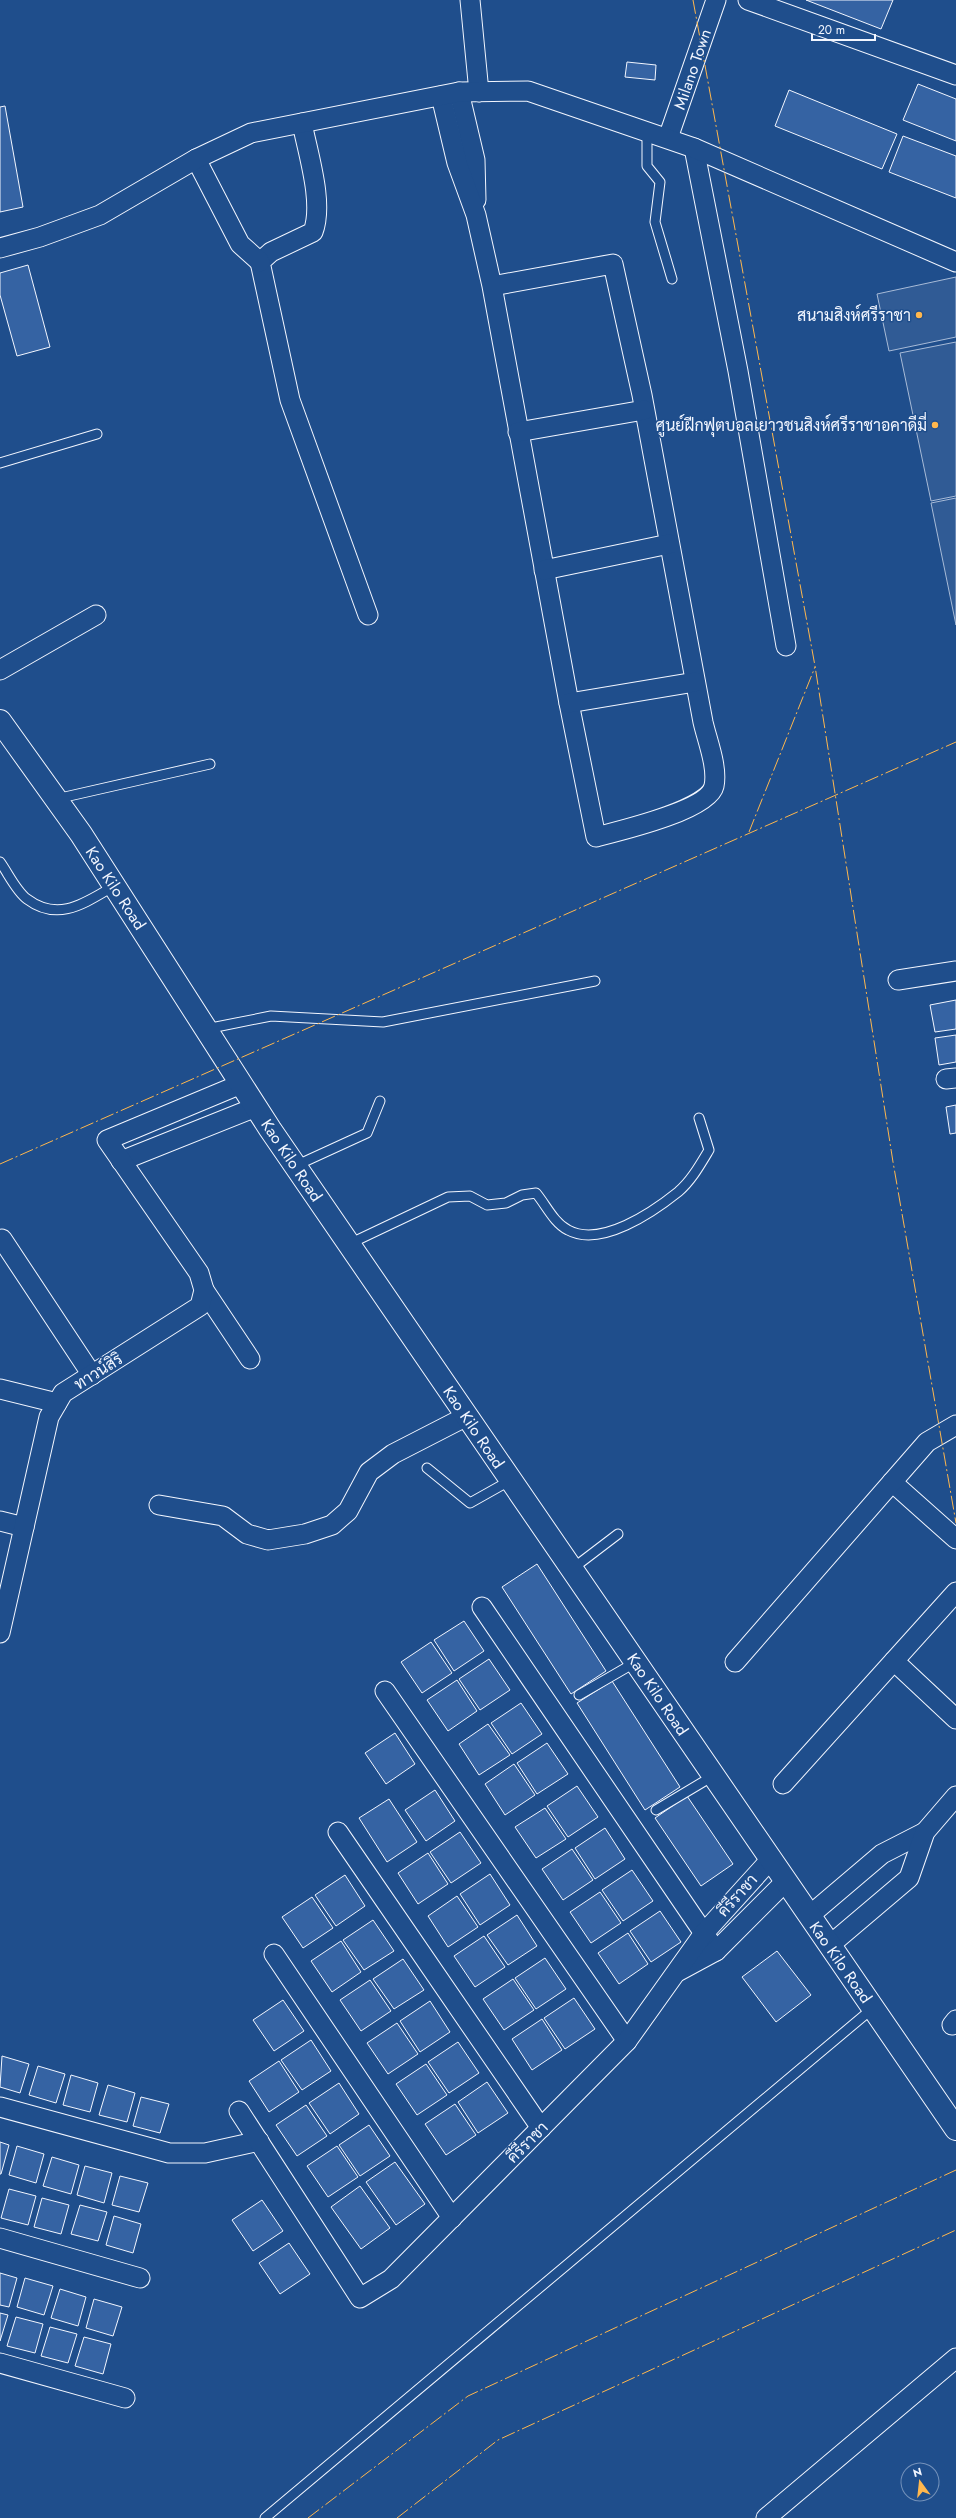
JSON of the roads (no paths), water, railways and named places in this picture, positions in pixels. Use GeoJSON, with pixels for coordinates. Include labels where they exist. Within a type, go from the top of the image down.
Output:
{"type":"FeatureCollection","features":[{"type":"Feature","properties":{"kind":"main road","name":"Kao Kilo Road"},"geometry":{"type":"LineString","coordinates":[[0,721],[56,799],[114,886],[295,1166],[956,2129]]}},
{"type":"Feature","properties":{"kind":"street"},"geometry":{"type":"LineString","coordinates":[[470,0],[479,92]]}},
{"type":"Feature","properties":{"kind":"street","name":"Milano Town"},"geometry":{"type":"LineString","coordinates":[[668,138],[716,0]]}},
{"type":"Feature","properties":{"kind":"street"},"geometry":{"type":"LineString","coordinates":[[748,0],[956,75]]}},
{"type":"Feature","properties":{"kind":"street"},"geometry":{"type":"LineString","coordinates":[[0,248],[40,237],[100,215],[196,159],[252,133],[450,94],[528,91],[694,148],[956,262]]}},
{"type":"Feature","properties":{"kind":"street"},"geometry":{"type":"LineString","coordinates":[[450,94],[475,160],[476,215],[492,286],[569,703],[596,837],[637,827],[702,802],[712,793],[714,784],[712,763],[695,682],[644,410],[613,264],[492,286]]}},
{"type":"Feature","properties":{"kind":"street"},"geometry":{"type":"LineString","coordinates":[[260,262],[271,252],[314,232],[318,220],[317,202],[302,123]]}},
{"type":"Feature","properties":{"kind":"street"},"geometry":{"type":"LineString","coordinates":[[694,148],[738,372],[786,646]]}},
{"type":"Feature","properties":{"kind":"street"},"geometry":{"type":"LineString","coordinates":[[196,159],[240,244],[260,262],[290,400],[368,615]]}},
{"type":"Feature","properties":{"kind":"street"},"geometry":{"type":"LineString","coordinates":[[518,432],[644,410]]}},
{"type":"Feature","properties":{"kind":"street"},"geometry":{"type":"LineString","coordinates":[[544,570],[669,544]]}},
{"type":"Feature","properties":{"kind":"street"},"geometry":{"type":"LineString","coordinates":[[0,670],[96,615]]}},
{"type":"Feature","properties":{"kind":"street"},"geometry":{"type":"LineString","coordinates":[[569,703],[695,682]]}},
{"type":"Feature","properties":{"kind":"street"},"geometry":{"type":"LineString","coordinates":[[898,980],[956,971]]}},
{"type":"Feature","properties":{"kind":"street"},"geometry":{"type":"LineString","coordinates":[[241,1084],[107,1140],[199,1273],[204,1290],[250,1359]]}},
{"type":"Feature","properties":{"kind":"street"},"geometry":{"type":"LineString","coordinates":[[121,1161],[256,1107]]}},
{"type":"Feature","properties":{"kind":"street"},"geometry":{"type":"LineString","coordinates":[[2,1239],[92,1375]]}},
{"type":"Feature","properties":{"kind":"street","name":"ทาวน์สิริ"},"geometry":{"type":"LineString","coordinates":[[0,1633],[49,1417],[57,1403],[63,1393],[188,1316],[200,1306],[204,1290]]}},
{"type":"Feature","properties":{"kind":"street"},"geometry":{"type":"LineString","coordinates":[[0,1389],[57,1403]]}},
{"type":"Feature","properties":{"kind":"street"},"geometry":{"type":"LineString","coordinates":[[159,1505],[223,1516],[247,1534],[268,1540],[306,1534],[332,1525],[348,1510],[369,1472],[393,1454],[467,1416]]}},
{"type":"Feature","properties":{"kind":"street"},"geometry":{"type":"LineString","coordinates":[[735,1662],[927,1442],[956,1425]]}},
{"type":"Feature","properties":{"kind":"street"},"geometry":{"type":"LineString","coordinates":[[892,1482],[956,1539]]}},
{"type":"Feature","properties":{"kind":"street"},"geometry":{"type":"LineString","coordinates":[[0,1521],[24,1527]]}},
{"type":"Feature","properties":{"kind":"street"},"geometry":{"type":"LineString","coordinates":[[783,1784],[956,1592]]}},
{"type":"Feature","properties":{"kind":"street"},"geometry":{"type":"LineString","coordinates":[[482,1607],[716,1951]]}},
{"type":"Feature","properties":{"kind":"street"},"geometry":{"type":"LineString","coordinates":[[894,1661],[956,1719]]}},
{"type":"Feature","properties":{"kind":"street"},"geometry":{"type":"LineString","coordinates":[[385,1691],[627,2042]]}},
{"type":"Feature","properties":{"kind":"street"},"geometry":{"type":"LineString","coordinates":[[830,1945],[909,1878],[925,1832],[956,1796]]}},
{"type":"Feature","properties":{"kind":"street"},"geometry":{"type":"LineString","coordinates":[[338,1832],[541,2128]]}},
{"type":"Feature","properties":{"kind":"street"},"geometry":{"type":"LineString","coordinates":[[809,1916],[882,1854],[925,1832]]}},
{"type":"Feature","properties":{"kind":"street","name":"คีรีราชา"},"geometry":{"type":"LineString","coordinates":[[259,2141],[360,2298],[391,2279],[627,2042],[678,1972],[704,1933],[771,1859]]}},
{"type":"Feature","properties":{"kind":"street","name":"คีรีราชา"},"geometry":{"type":"LineString","coordinates":[[678,1972],[716,1951],[786,1881]]}},
{"type":"Feature","properties":{"kind":"street"},"geometry":{"type":"LineString","coordinates":[[274,1954],[452,2218]]}},
{"type":"Feature","properties":{"kind":"street"},"geometry":{"type":"LineString","coordinates":[[0,2107],[169,2153],[205,2153],[259,2141],[239,2111]]}},
{"type":"Feature","properties":{"kind":"street"},"geometry":{"type":"LineString","coordinates":[[0,2238],[140,2278]]}},
{"type":"Feature","properties":{"kind":"street"},"geometry":{"type":"LineString","coordinates":[[766,2518],[956,2358]]}},
{"type":"Feature","properties":{"kind":"street"},"geometry":{"type":"LineString","coordinates":[[0,2363],[125,2398]]}},
{"type":"Feature","properties":{"kind":"lane"},"geometry":{"type":"LineString","coordinates":[[647,131],[648,166],[660,182],[655,222],[672,279]]}},
{"type":"Feature","properties":{"kind":"lane"},"geometry":{"type":"LineString","coordinates":[[0,463],[97,434]]}},
{"type":"Feature","properties":{"kind":"lane"},"geometry":{"type":"LineString","coordinates":[[56,799],[210,764]]}},
{"type":"Feature","properties":{"kind":"lane"},"geometry":{"type":"LineString","coordinates":[[0,862],[26,898],[42,907],[65,911],[83,904],[114,886]]}},
{"type":"Feature","properties":{"kind":"lane"},"geometry":{"type":"LineString","coordinates":[[206,1029],[271,1016],[383,1022],[595,982]]}},
{"type":"Feature","properties":{"kind":"lane"},"geometry":{"type":"LineString","coordinates":[[295,1166],[367,1134],[380,1101]]}},
{"type":"Feature","properties":{"kind":"lane"},"geometry":{"type":"LineString","coordinates":[[349,1244],[448,1197],[463,1196],[470,1196],[487,1205],[506,1203],[522,1195],[536,1193],[556,1221],[568,1230],[579,1234],[599,1234],[620,1230],[678,1191],[696,1171],[709,1150],[699,1118]]}},
{"type":"Feature","properties":{"kind":"lane"},"geometry":{"type":"LineString","coordinates":[[426,1468],[470,1503],[510,1480]]}},
{"type":"Feature","properties":{"kind":"lane"},"geometry":{"type":"LineString","coordinates":[[572,1569],[618,1534]]}},
{"type":"Feature","properties":{"kind":"lane"},"geometry":{"type":"LineString","coordinates":[[579,1696],[636,1662]]}},
{"type":"Feature","properties":{"kind":"lane"},"geometry":{"type":"LineString","coordinates":[[656,1810],[713,1776]]}},
{"type":"Feature","properties":{"kind":"lane"},"geometry":{"type":"LineString","coordinates":[[265,2518],[873,2008]]}},
{"type":"Feature","properties":{"kind":"place","name":"สนามสิงห์ศรีราชา"},"geometry":{"type":"Point","coordinates":[919,315]}},
{"type":"Feature","properties":{"kind":"place","name":"ศูนย์ฝีกฟุตบอลเยาวชนสิงห์ศรีราชาอคาดีมี่"},"geometry":{"type":"Point","coordinates":[935,425]}}]}
